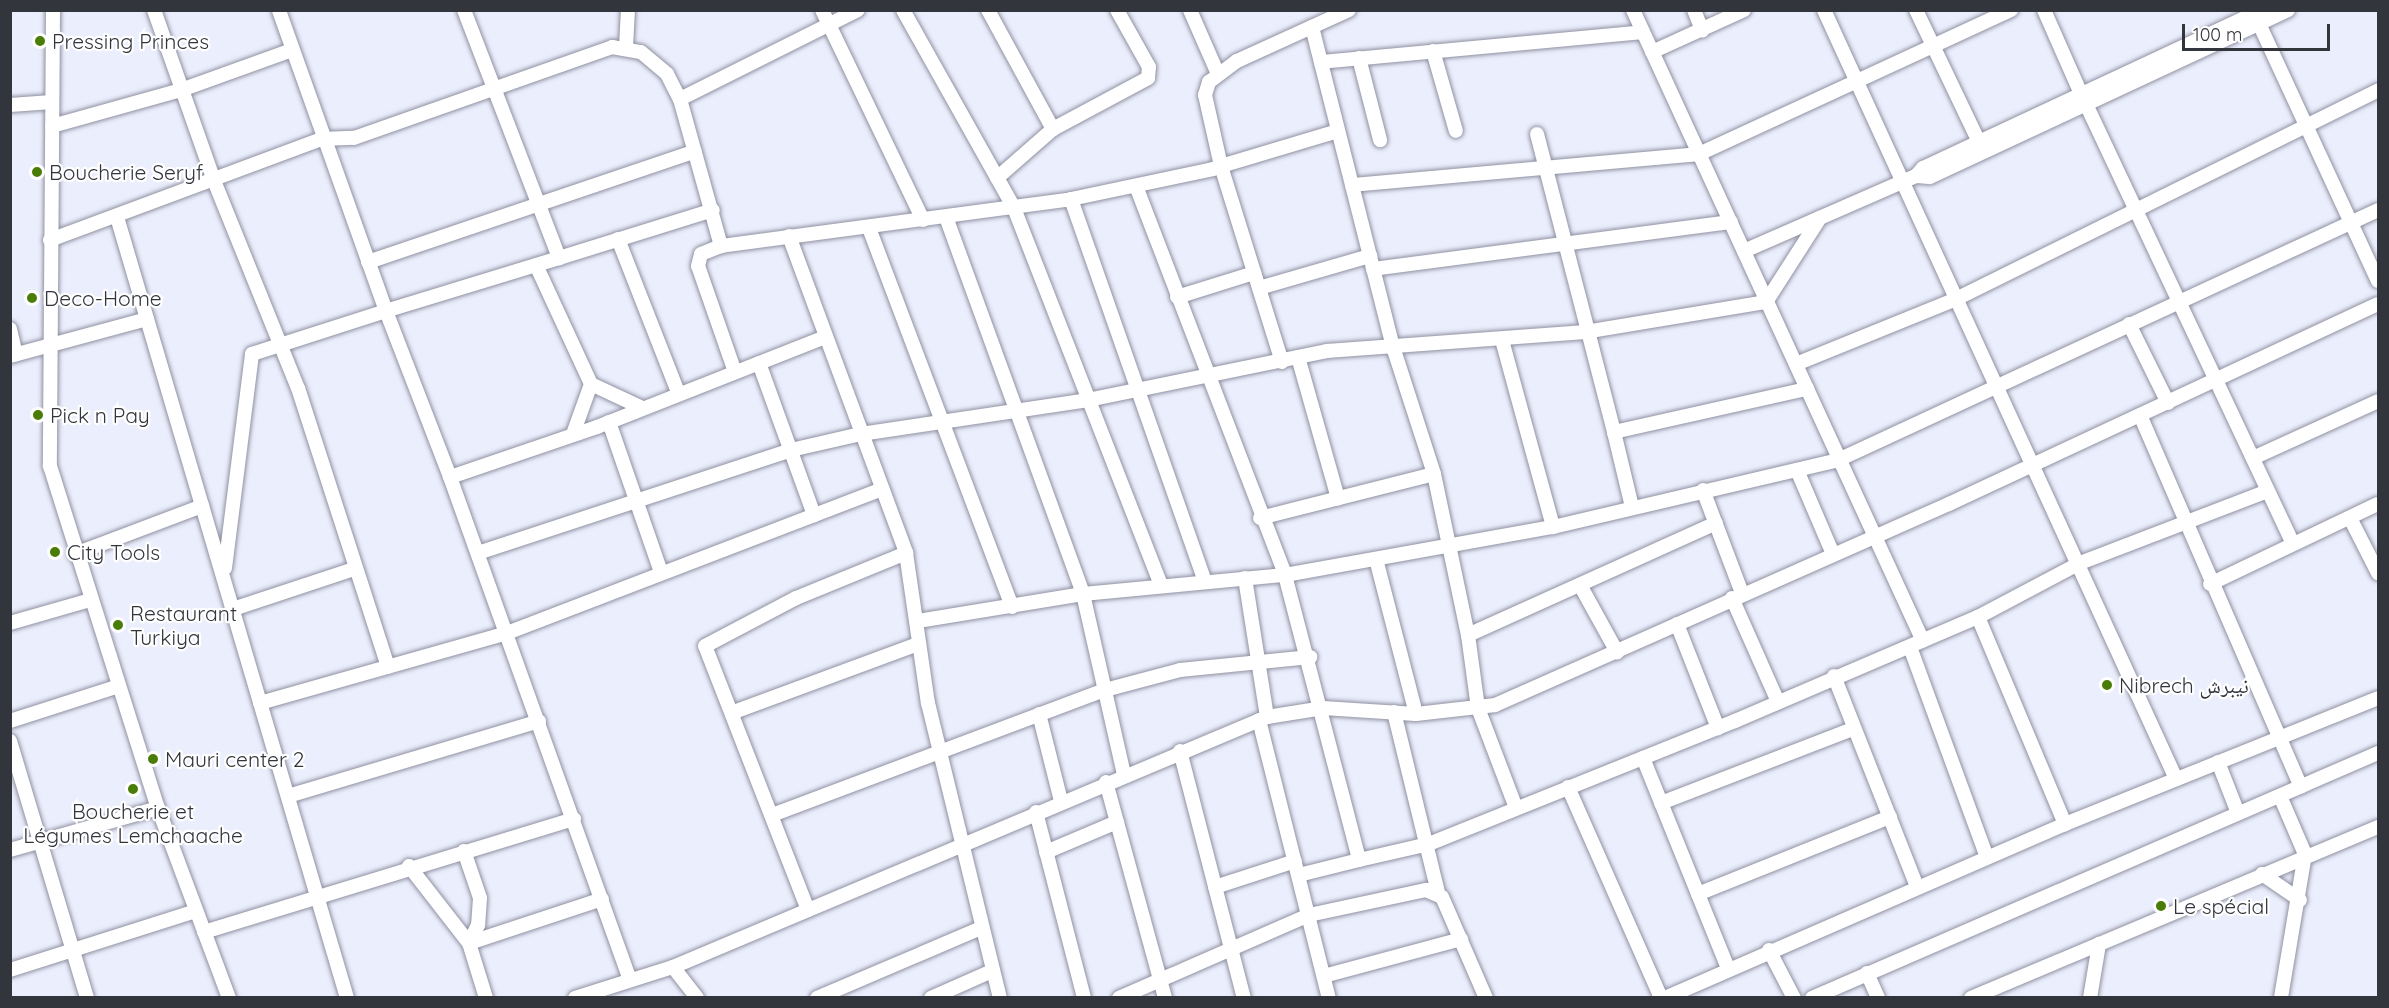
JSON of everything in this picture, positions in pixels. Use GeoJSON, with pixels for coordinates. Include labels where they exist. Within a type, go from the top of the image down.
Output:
{"type":"FeatureCollection","features":[{"type":"Feature","properties":{"kind":"street"},"geometry":{"type":"LineString","coordinates":[[154,10],[215,183],[280,344],[387,667]]}},
{"type":"Feature","properties":{"kind":"street"},"geometry":{"type":"LineString","coordinates":[[279,10],[321,139],[478,553],[630,980]]}},
{"type":"Feature","properties":{"kind":"street"},"geometry":{"type":"LineString","coordinates":[[464,10],[536,206],[559,258]]}},
{"type":"Feature","properties":{"kind":"street"},"geometry":{"type":"LineString","coordinates":[[627,47],[628,10]]}},
{"type":"Feature","properties":{"kind":"street"},"geometry":{"type":"LineString","coordinates":[[822,10],[923,220]]}},
{"type":"Feature","properties":{"kind":"street"},"geometry":{"type":"LineString","coordinates":[[680,99],[858,10]]}},
{"type":"Feature","properties":{"kind":"street"},"geometry":{"type":"LineString","coordinates":[[903,10],[1014,208],[1161,585]]}},
{"type":"Feature","properties":{"kind":"street"},"geometry":{"type":"LineString","coordinates":[[988,10],[1053,129]]}},
{"type":"Feature","properties":{"kind":"street"},"geometry":{"type":"LineString","coordinates":[[997,178],[1053,129],[1148,78],[1149,68],[1117,10]]}},
{"type":"Feature","properties":{"kind":"street"},"geometry":{"type":"LineString","coordinates":[[1190,10],[1218,74]]}},
{"type":"Feature","properties":{"kind":"street"},"geometry":{"type":"LineString","coordinates":[[1282,363],[1221,166],[1205,95],[1218,74],[1349,10]]}},
{"type":"Feature","properties":{"kind":"street"},"geometry":{"type":"LineString","coordinates":[[1633,10],[1923,641]]}},
{"type":"Feature","properties":{"kind":"street"},"geometry":{"type":"LineString","coordinates":[[1694,10],[1702,30]]}},
{"type":"Feature","properties":{"kind":"street"},"geometry":{"type":"LineString","coordinates":[[1652,52],[1744,10]]}},
{"type":"Feature","properties":{"kind":"street"},"geometry":{"type":"LineString","coordinates":[[1824,10],[2030,466],[2080,562],[2176,779]]}},
{"type":"Feature","properties":{"kind":"street"},"geometry":{"type":"LineString","coordinates":[[1916,10],[1979,142]]}},
{"type":"Feature","properties":{"kind":"street"},"geometry":{"type":"LineString","coordinates":[[1352,185],[1544,165],[1699,154],[2011,10]]}},
{"type":"Feature","properties":{"kind":"street"},"geometry":{"type":"LineString","coordinates":[[2044,10],[2293,544]]}},
{"type":"Feature","properties":{"kind":"street"},"geometry":{"type":"LineString","coordinates":[[1916,176],[1930,177],[2257,15],[2288,10]]}},
{"type":"Feature","properties":{"kind":"street"},"geometry":{"type":"LineString","coordinates":[[54,11],[48,346],[50,466],[75,554],[158,808],[229,998]]}},
{"type":"Feature","properties":{"kind":"street"},"geometry":{"type":"LineString","coordinates":[[2257,15],[2379,281]]}},
{"type":"Feature","properties":{"kind":"street"},"geometry":{"type":"LineString","coordinates":[[1312,27],[1394,350],[1434,474],[1468,635],[1478,708],[1516,808]]}},
{"type":"Feature","properties":{"kind":"street"},"geometry":{"type":"LineString","coordinates":[[1321,62],[1642,32]]}},
{"type":"Feature","properties":{"kind":"street"},"geometry":{"type":"LineString","coordinates":[[50,240],[215,183],[321,139],[354,138],[494,89],[600,48],[627,47],[653,59],[680,99],[721,246]]}},
{"type":"Feature","properties":{"kind":"street"},"geometry":{"type":"LineString","coordinates":[[52,126],[181,90],[292,50]]}},
{"type":"Feature","properties":{"kind":"street"},"geometry":{"type":"LineString","coordinates":[[1433,51],[1456,131]]}},
{"type":"Feature","properties":{"kind":"street"},"geometry":{"type":"LineString","coordinates":[[1359,58],[1380,140]]}},
{"type":"Feature","properties":{"kind":"street"},"geometry":{"type":"LineString","coordinates":[[1796,364],[1956,299],[2305,123],[2379,90]]}},
{"type":"Feature","properties":{"kind":"street"},"geometry":{"type":"LineString","coordinates":[[1744,251],[1902,183],[1979,142],[2084,99]]}},
{"type":"Feature","properties":{"kind":"street"},"geometry":{"type":"LineString","coordinates":[[10,105],[52,102]]}},
{"type":"Feature","properties":{"kind":"street"},"geometry":{"type":"LineString","coordinates":[[735,372],[697,260],[721,246],[869,228],[1071,199],[1221,166],[1338,131]]}},
{"type":"Feature","properties":{"kind":"street"},"geometry":{"type":"LineString","coordinates":[[1537,135],[1585,332],[1614,432],[1632,507]]}},
{"type":"Feature","properties":{"kind":"street"},"geometry":{"type":"LineString","coordinates":[[368,262],[695,151]]}},
{"type":"Feature","properties":{"kind":"street"},"geometry":{"type":"LineString","coordinates":[[1136,186],[1260,518],[1285,575],[1310,657],[1359,860]]}},
{"type":"Feature","properties":{"kind":"street"},"geometry":{"type":"LineString","coordinates":[[1071,199],[1205,581]]}},
{"type":"Feature","properties":{"kind":"street"},"geometry":{"type":"LineString","coordinates":[[225,573],[252,354],[712,210]]}},
{"type":"Feature","properties":{"kind":"street"},"geometry":{"type":"LineString","coordinates":[[918,621],[1012,608],[1083,594],[1285,575],[1451,546],[1553,527],[1703,490],[1839,460],[1994,386],[2379,210]]}},
{"type":"Feature","properties":{"kind":"street"},"geometry":{"type":"LineString","coordinates":[[117,217],[202,506],[225,573],[233,609],[347,998]]}},
{"type":"Feature","properties":{"kind":"street"},"geometry":{"type":"LineString","coordinates":[[946,217],[1083,594],[1124,775]]}},
{"type":"Feature","properties":{"kind":"street"},"geometry":{"type":"LineString","coordinates":[[478,553],[791,450],[861,434],[941,424],[1088,400],[1282,363],[1327,351],[1394,350],[1585,332],[1766,302],[1821,218]]}},
{"type":"Feature","properties":{"kind":"street"},"geometry":{"type":"LineString","coordinates":[[1259,288],[1372,263],[1565,247],[1731,222]]}},
{"type":"Feature","properties":{"kind":"street"},"geometry":{"type":"LineString","coordinates":[[869,228],[1012,608]]}},
{"type":"Feature","properties":{"kind":"street"},"geometry":{"type":"LineString","coordinates":[[789,236],[906,553],[918,621],[918,644],[960,846],[1000,998]]}},
{"type":"Feature","properties":{"kind":"street"},"geometry":{"type":"LineString","coordinates":[[618,239],[678,392]]}},
{"type":"Feature","properties":{"kind":"street"},"geometry":{"type":"LineString","coordinates":[[536,265],[591,384],[640,407]]}},
{"type":"Feature","properties":{"kind":"street"},"geometry":{"type":"LineString","coordinates":[[1177,297],[1254,273]]}},
{"type":"Feature","properties":{"kind":"street"},"geometry":{"type":"LineString","coordinates":[[574,998],[673,967],[1106,782],[1263,719],[1323,708],[1416,714],[1478,708],[1617,652],[1737,595],[1874,536],[2168,403],[2216,378],[2379,304]]}},
{"type":"Feature","properties":{"kind":"street"},"geometry":{"type":"LineString","coordinates":[[10,329],[13,355],[147,319]]}},
{"type":"Feature","properties":{"kind":"street"},"geometry":{"type":"LineString","coordinates":[[2129,324],[2168,403]]}},
{"type":"Feature","properties":{"kind":"street"},"geometry":{"type":"LineString","coordinates":[[450,477],[609,422],[678,392],[826,337]]}},
{"type":"Feature","properties":{"kind":"street"},"geometry":{"type":"LineString","coordinates":[[1502,340],[1553,527]]}},
{"type":"Feature","properties":{"kind":"street"},"geometry":{"type":"LineString","coordinates":[[1298,357],[1338,498]]}},
{"type":"Feature","properties":{"kind":"street"},"geometry":{"type":"LineString","coordinates":[[759,363],[814,515]]}},
{"type":"Feature","properties":{"kind":"street"},"geometry":{"type":"LineString","coordinates":[[573,434],[591,384]]}},
{"type":"Feature","properties":{"kind":"street"},"geometry":{"type":"LineString","coordinates":[[1614,432],[1807,389]]}},
{"type":"Feature","properties":{"kind":"street"},"geometry":{"type":"LineString","coordinates":[[2253,458],[2379,401]]}},
{"type":"Feature","properties":{"kind":"street"},"geometry":{"type":"LineString","coordinates":[[2140,415],[2277,740],[2301,787]]}},
{"type":"Feature","properties":{"kind":"street"},"geometry":{"type":"LineString","coordinates":[[609,422],[661,572]]}},
{"type":"Feature","properties":{"kind":"street"},"geometry":{"type":"LineString","coordinates":[[1797,470],[1833,554]]}},
{"type":"Feature","properties":{"kind":"street"},"geometry":{"type":"LineString","coordinates":[[1260,518],[1434,474]]}},
{"type":"Feature","properties":{"kind":"street"},"geometry":{"type":"LineString","coordinates":[[260,703],[507,633],[882,489]]}},
{"type":"Feature","properties":{"kind":"street"},"geometry":{"type":"LineString","coordinates":[[1703,490],[1716,524],[1737,595],[1778,702]]}},
{"type":"Feature","properties":{"kind":"street"},"geometry":{"type":"LineString","coordinates":[[1299,875],[1429,844],[1718,728],[1834,676],[1910,647],[1978,617],[2080,562],[2268,491]]}},
{"type":"Feature","properties":{"kind":"street"},"geometry":{"type":"LineString","coordinates":[[2210,584],[2379,504]]}},
{"type":"Feature","properties":{"kind":"street"},"geometry":{"type":"LineString","coordinates":[[75,554],[202,506]]}},
{"type":"Feature","properties":{"kind":"street"},"geometry":{"type":"LineString","coordinates":[[2350,518],[2379,573]]}},
{"type":"Feature","properties":{"kind":"street"},"geometry":{"type":"LineString","coordinates":[[1468,635],[1716,524]]}},
{"type":"Feature","properties":{"kind":"street"},"geometry":{"type":"LineString","coordinates":[[808,910],[734,712],[706,653],[708,641],[906,553]]}},
{"type":"Feature","properties":{"kind":"street"},"geometry":{"type":"LineString","coordinates":[[1376,559],[1416,714]]}},
{"type":"Feature","properties":{"kind":"street"},"geometry":{"type":"LineString","coordinates":[[233,609],[354,570]]}},
{"type":"Feature","properties":{"kind":"street"},"geometry":{"type":"LineString","coordinates":[[1245,578],[1259,664],[1263,719],[1329,998]]}},
{"type":"Feature","properties":{"kind":"street"},"geometry":{"type":"LineString","coordinates":[[1580,585],[1617,652]]}},
{"type":"Feature","properties":{"kind":"street"},"geometry":{"type":"LineString","coordinates":[[10,623],[90,600]]}},
{"type":"Feature","properties":{"kind":"street"},"geometry":{"type":"LineString","coordinates":[[1978,617],[2065,824]]}},
{"type":"Feature","properties":{"kind":"street"},"geometry":{"type":"LineString","coordinates":[[1677,624],[1718,728]]}},
{"type":"Feature","properties":{"kind":"street"},"geometry":{"type":"LineString","coordinates":[[734,712],[918,644]]}},
{"type":"Feature","properties":{"kind":"street"},"geometry":{"type":"LineString","coordinates":[[1910,647],[1987,857]]}},
{"type":"Feature","properties":{"kind":"street"},"geometry":{"type":"LineString","coordinates":[[772,815],[942,756],[1039,714],[1105,690],[1180,670],[1259,664],[1310,657]]}},
{"type":"Feature","properties":{"kind":"street"},"geometry":{"type":"LineString","coordinates":[[1834,676],[1917,887]]}},
{"type":"Feature","properties":{"kind":"street"},"geometry":{"type":"LineString","coordinates":[[10,721],[119,686]]}},
{"type":"Feature","properties":{"kind":"street"},"geometry":{"type":"LineString","coordinates":[[1568,787],[1663,998],[1768,950],[2065,824],[2379,698]]}},
{"type":"Feature","properties":{"kind":"street"},"geometry":{"type":"LineString","coordinates":[[1394,712],[1429,844],[1438,893],[1486,998]]}},
{"type":"Feature","properties":{"kind":"street"},"geometry":{"type":"LineString","coordinates":[[1039,714],[1061,801]]}},
{"type":"Feature","properties":{"kind":"street"},"geometry":{"type":"LineString","coordinates":[[288,796],[539,721]]}},
{"type":"Feature","properties":{"kind":"street"},"geometry":{"type":"LineString","coordinates":[[1661,803],[1854,729]]}},
{"type":"Feature","properties":{"kind":"street"},"geometry":{"type":"LineString","coordinates":[[10,741],[38,842],[87,998]]}},
{"type":"Feature","properties":{"kind":"street"},"geometry":{"type":"LineString","coordinates":[[1180,751],[1244,998]]}},
{"type":"Feature","properties":{"kind":"street"},"geometry":{"type":"LineString","coordinates":[[1812,998],[2379,753]]}},
{"type":"Feature","properties":{"kind":"street"},"geometry":{"type":"LineString","coordinates":[[1643,758],[1728,968]]}},
{"type":"Feature","properties":{"kind":"street"},"geometry":{"type":"LineString","coordinates":[[2218,762],[2238,813]]}},
{"type":"Feature","properties":{"kind":"street"},"geometry":{"type":"LineString","coordinates":[[1106,782],[1165,998]]}},
{"type":"Feature","properties":{"kind":"street"},"geometry":{"type":"LineString","coordinates":[[2280,796],[2305,854],[2300,900],[2282,997]]}},
{"type":"Feature","properties":{"kind":"street"},"geometry":{"type":"LineString","coordinates":[[10,850],[158,808]]}},
{"type":"Feature","properties":{"kind":"street"},"geometry":{"type":"LineString","coordinates":[[1036,812],[1084,998]]}},
{"type":"Feature","properties":{"kind":"street"},"geometry":{"type":"LineString","coordinates":[[1698,894],[1890,818]]}},
{"type":"Feature","properties":{"kind":"street"},"geometry":{"type":"LineString","coordinates":[[204,932],[316,893],[574,819]]}},
{"type":"Feature","properties":{"kind":"street"},"geometry":{"type":"LineString","coordinates":[[1046,852],[1117,822]]}},
{"type":"Feature","properties":{"kind":"street"},"geometry":{"type":"LineString","coordinates":[[1971,998],[2305,854],[2379,827]]}},
{"type":"Feature","properties":{"kind":"street"},"geometry":{"type":"LineString","coordinates":[[464,851],[480,898],[478,925],[469,943]]}},
{"type":"Feature","properties":{"kind":"street"},"geometry":{"type":"LineString","coordinates":[[1215,887],[1295,861]]}},
{"type":"Feature","properties":{"kind":"street"},"geometry":{"type":"LineString","coordinates":[[409,866],[469,943],[486,998]]}},
{"type":"Feature","properties":{"kind":"street"},"geometry":{"type":"LineString","coordinates":[[2262,874],[2300,900]]}},
{"type":"Feature","properties":{"kind":"street"},"geometry":{"type":"LineString","coordinates":[[1119,998],[1159,977],[1309,915],[1426,890],[1438,893]]}},
{"type":"Feature","properties":{"kind":"street"},"geometry":{"type":"LineString","coordinates":[[469,943],[602,899]]}},
{"type":"Feature","properties":{"kind":"street"},"geometry":{"type":"LineString","coordinates":[[10,970],[196,911]]}},
{"type":"Feature","properties":{"kind":"street"},"geometry":{"type":"LineString","coordinates":[[817,998],[981,928]]}},
{"type":"Feature","properties":{"kind":"street"},"geometry":{"type":"LineString","coordinates":[[1324,976],[1461,939]]}},
{"type":"Feature","properties":{"kind":"street"},"geometry":{"type":"LineString","coordinates":[[2090,998],[2099,944]]}},
{"type":"Feature","properties":{"kind":"street"},"geometry":{"type":"LineString","coordinates":[[1768,950],[1794,998]]}},
{"type":"Feature","properties":{"kind":"street"},"geometry":{"type":"LineString","coordinates":[[673,967],[697,998]]}},
{"type":"Feature","properties":{"kind":"street"},"geometry":{"type":"LineString","coordinates":[[931,998],[992,971]]}},
{"type":"Feature","properties":{"kind":"street"},"geometry":{"type":"LineString","coordinates":[[1867,973],[1878,998]]}},
{"type":"Feature","properties":{"kind":"place","name":"Pressing Princes"},"geometry":{"type":"Point","coordinates":[40,41]}},
{"type":"Feature","properties":{"kind":"place","name":"Boucherie Seryf"},"geometry":{"type":"Point","coordinates":[37,172]}},
{"type":"Feature","properties":{"kind":"place","name":"Deco-Home"},"geometry":{"type":"Point","coordinates":[32,298]}},
{"type":"Feature","properties":{"kind":"place","name":"Pick n Pay"},"geometry":{"type":"Point","coordinates":[38,415]}},
{"type":"Feature","properties":{"kind":"place","name":"City Tools"},"geometry":{"type":"Point","coordinates":[55,552]}},
{"type":"Feature","properties":{"kind":"place","name":"Restaurant Turkiya"},"geometry":{"type":"Point","coordinates":[118,625]}},
{"type":"Feature","properties":{"kind":"place","name":"Nibrech نيبرش"},"geometry":{"type":"Point","coordinates":[2107,685]}},
{"type":"Feature","properties":{"kind":"place","name":"Mauri center 2"},"geometry":{"type":"Point","coordinates":[153,759]}},
{"type":"Feature","properties":{"kind":"place","name":"Boucherie et Légumes Lemchaache"},"geometry":{"type":"Point","coordinates":[133,789]}},
{"type":"Feature","properties":{"kind":"place","name":"Le spécial"},"geometry":{"type":"Point","coordinates":[2161,906]}}]}
